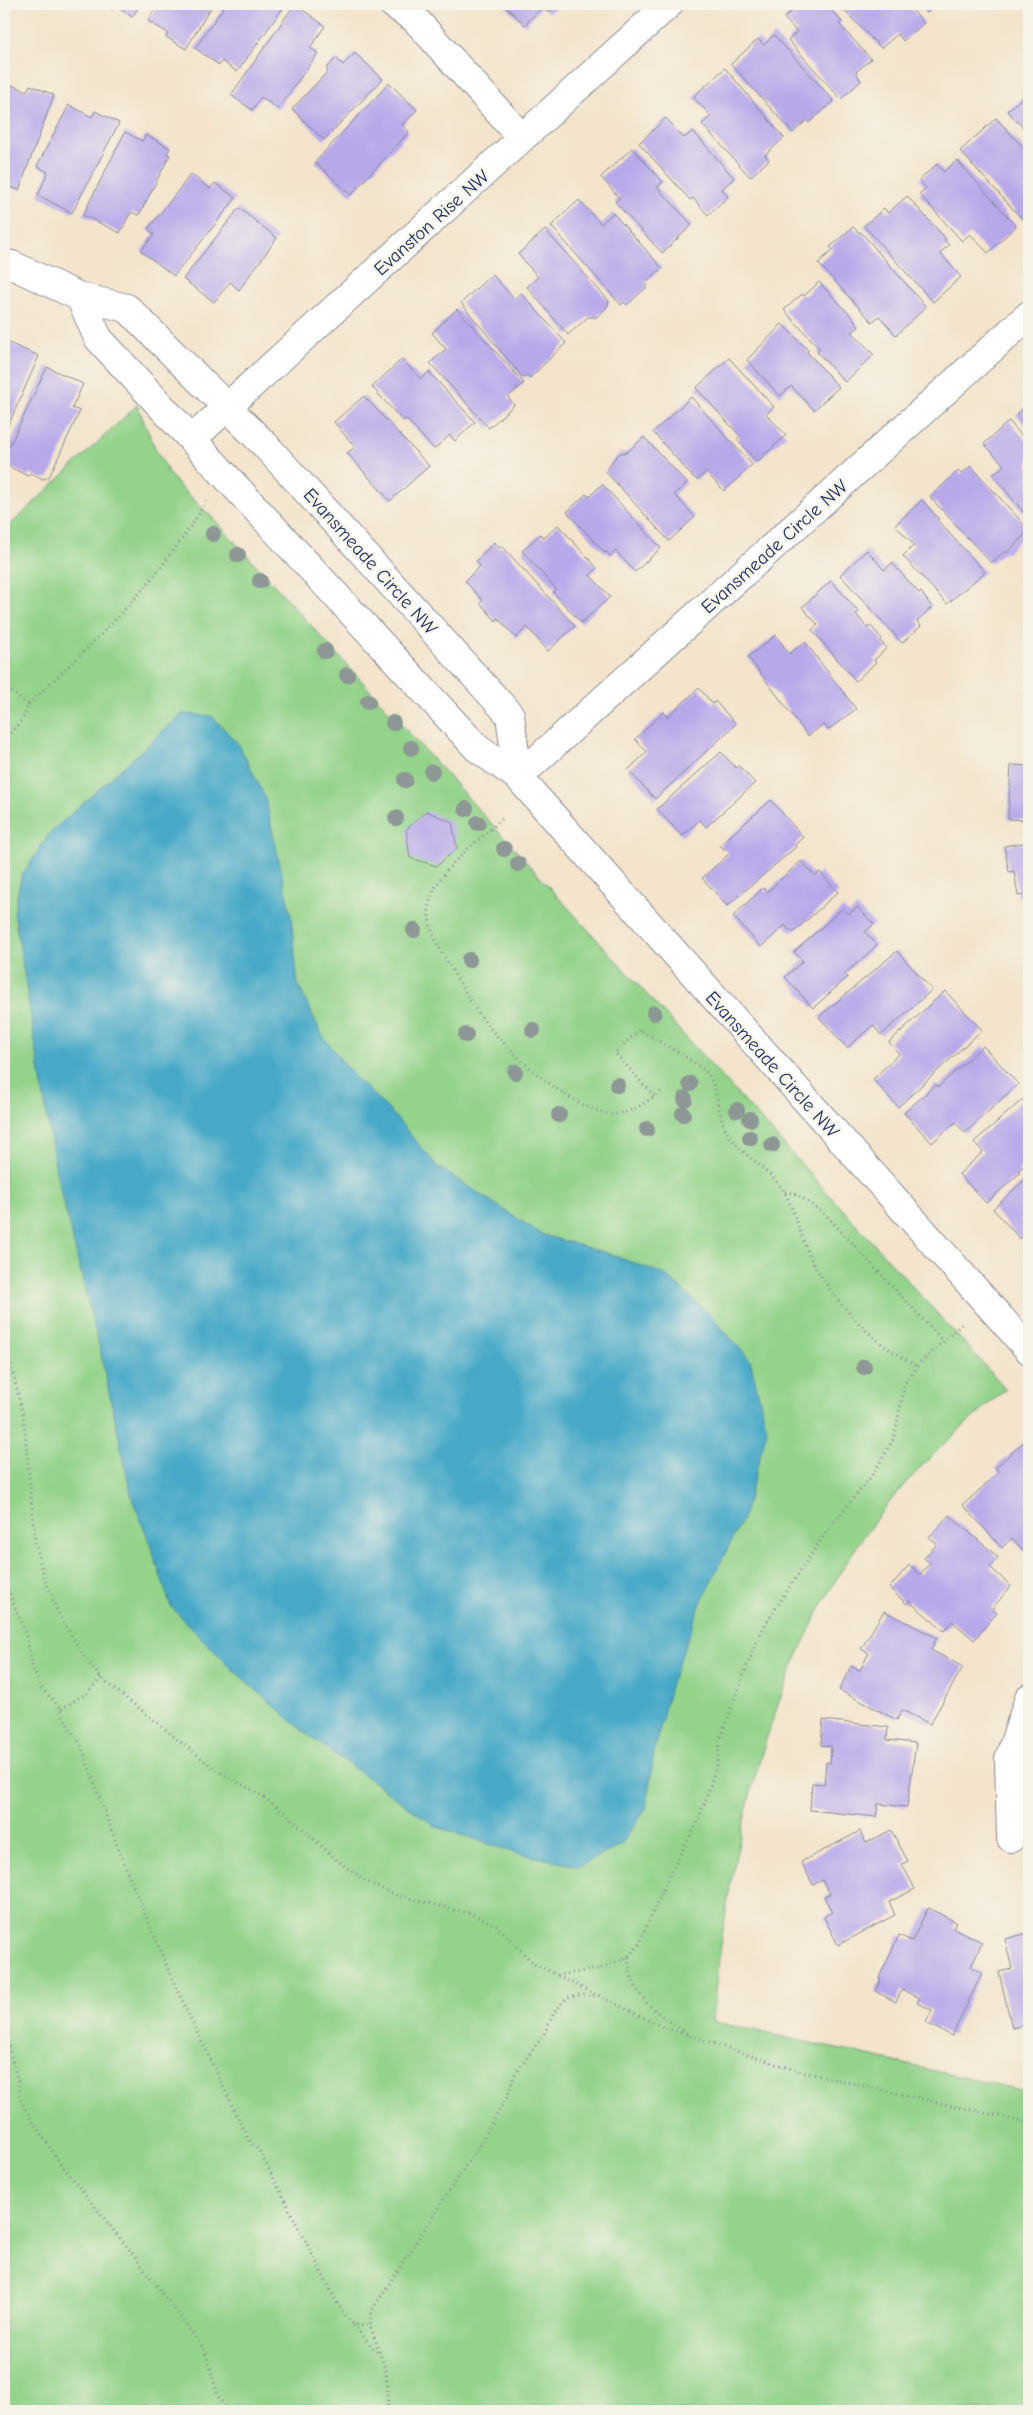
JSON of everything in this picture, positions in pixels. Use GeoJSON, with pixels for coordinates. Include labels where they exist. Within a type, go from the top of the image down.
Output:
{"type":"FeatureCollection","features":[{"type":"Feature","properties":{"kind":"street"},"geometry":{"type":"LineString","coordinates":[[393,4],[415,19],[522,138]]}},
{"type":"Feature","properties":{"kind":"street","name":"Evanston Rise NW"},"geometry":{"type":"LineString","coordinates":[[192,439],[669,4]]}},
{"type":"Feature","properties":{"kind":"street","name":"Evansmeade Circle NW"},"geometry":{"type":"LineString","coordinates":[[4,264],[12,265],[80,296],[127,308],[228,406],[510,715],[518,777]]}},
{"type":"Feature","properties":{"kind":"street","name":"Evansmeade Circle NW"},"geometry":{"type":"LineString","coordinates":[[80,296],[98,338],[477,748],[518,777],[1029,1350]]}},
{"type":"Feature","properties":{"kind":"street","name":"Evansmeade Circle NW"},"geometry":{"type":"LineString","coordinates":[[518,777],[1029,315]]}},
{"type":"Feature","properties":{"kind":"street"},"geometry":{"type":"LineString","coordinates":[[1011,1838],[1009,1759],[1029,1698]]}},
{"type":"Feature","properties":{"kind":"path"},"geometry":{"type":"LineString","coordinates":[[4,741],[24,717],[28,705],[118,618],[149,584],[195,524],[206,500]]}},
{"type":"Feature","properties":{"kind":"path"},"geometry":{"type":"LineString","coordinates":[[4,685],[28,705]]}},
{"type":"Feature","properties":{"kind":"path"},"geometry":{"type":"LineString","coordinates":[[502,819],[442,877],[430,901],[429,918],[438,945],[465,992],[489,1027],[546,1080],[588,1108],[611,1114],[636,1108],[664,1089]]}},
{"type":"Feature","properties":{"kind":"path"},"geometry":{"type":"LineString","coordinates":[[654,1096],[615,1053],[640,1030],[658,1038],[708,1074],[728,1134],[755,1162],[774,1178],[785,1192],[798,1230],[819,1276],[858,1321],[881,1343],[917,1366]]}},
{"type":"Feature","properties":{"kind":"path"},"geometry":{"type":"LineString","coordinates":[[785,1192],[797,1194],[827,1216],[943,1341]]}},
{"type":"Feature","properties":{"kind":"path"},"geometry":{"type":"LineString","coordinates":[[558,1976],[599,1969],[628,1957],[639,1944],[647,1930],[670,1873],[699,1819],[716,1765],[720,1740],[755,1645],[792,1582],[826,1532],[874,1473],[894,1438],[905,1383],[917,1366],[962,1324]]}},
{"type":"Feature","properties":{"kind":"path"},"geometry":{"type":"LineString","coordinates":[[4,1335],[24,1420],[35,1542],[45,1580],[59,1615],[85,1658],[101,1678],[216,1770],[259,1794],[284,1812],[338,1861],[367,1882],[396,1895],[472,1914],[496,1925],[534,1964],[663,2027],[798,2071],[1029,2123]]}},
{"type":"Feature","properties":{"kind":"path"},"geometry":{"type":"LineString","coordinates":[[4,1580],[25,1632],[34,1672],[41,1688],[61,1710],[86,1758],[118,1849],[196,2032],[242,2126],[252,2143],[259,2150],[336,2301],[351,2323],[380,2354]]}},
{"type":"Feature","properties":{"kind":"path"},"geometry":{"type":"LineString","coordinates":[[61,1710],[87,1693],[101,1678]]}},
{"type":"Feature","properties":{"kind":"path"},"geometry":{"type":"LineString","coordinates":[[628,1957],[630,1976],[640,1996],[691,2037]]}},
{"type":"Feature","properties":{"kind":"path"},"geometry":{"type":"LineString","coordinates":[[388,2411],[386,2371],[370,2325],[372,2310],[481,2142],[508,2095],[514,2076],[544,2034],[556,2009],[568,1997],[580,1995],[601,1996]]}},
{"type":"Feature","properties":{"kind":"path"},"geometry":{"type":"LineString","coordinates":[[4,2032],[18,2082],[20,2099],[30,2117],[60,2163],[132,2253],[204,2350],[218,2396],[227,2411]]}},
{"type":"Feature","properties":{"kind":"path"},"geometry":{"type":"LineString","coordinates":[[351,2323],[358,2327],[370,2325]]}},
{"type":"Feature","properties":{"kind":"green space"},"geometry":{"type":"Polygon","coordinates":[[[137,405],[155,448],[170,475],[181,488],[215,520],[1006,1389],[940,1448],[880,1514],[842,1570],[810,1629],[783,1691],[761,1756],[744,1821],[730,1888],[712,2021],[1029,2092],[1029,2411],[4,2411],[4,531],[137,405]]]}},
{"type":"Feature","properties":{"kind":"water"},"geometry":{"type":"Polygon","coordinates":[[[182,714],[212,716],[239,745],[265,797],[291,916],[298,985],[322,1035],[352,1074],[391,1112],[438,1167],[543,1235],[604,1252],[666,1275],[709,1314],[750,1360],[767,1430],[744,1515],[702,1600],[670,1686],[654,1752],[646,1809],[620,1846],[579,1866],[516,1853],[435,1826],[304,1732],[231,1668],[171,1607],[149,1541],[132,1498],[100,1350],[56,1172],[14,912],[21,877],[49,834],[182,714]]]}},
{"type":"Feature","properties":{"kind":"building"},"geometry":{"type":"Polygon","coordinates":[[[104,4],[141,4],[132,17],[116,5],[113,10],[104,4]]]}},
{"type":"Feature","properties":{"kind":"building"},"geometry":{"type":"Polygon","coordinates":[[[158,4],[213,4],[186,49],[166,37],[168,33],[148,21],[158,4]]]}},
{"type":"Feature","properties":{"kind":"building"},"geometry":{"type":"Polygon","coordinates":[[[226,4],[286,4],[237,72],[222,61],[219,65],[195,48],[226,4]]]}},
{"type":"Feature","properties":{"kind":"building"},"geometry":{"type":"Polygon","coordinates":[[[295,4],[325,26],[310,48],[318,53],[278,109],[261,97],[252,110],[231,95],[295,4]]]}},
{"type":"Feature","properties":{"kind":"building"},"geometry":{"type":"Polygon","coordinates":[[[503,4],[559,4],[549,13],[542,7],[525,25],[503,4]]]}},
{"type":"Feature","properties":{"kind":"building"},"geometry":{"type":"Polygon","coordinates":[[[799,4],[826,4],[842,22],[839,24],[871,59],[856,72],[861,81],[841,99],[788,40],[797,32],[784,18],[799,4]]]}},
{"type":"Feature","properties":{"kind":"building"},"geometry":{"type":"Polygon","coordinates":[[[838,4],[907,4],[924,23],[903,41],[898,34],[881,48],[838,4]]]}},
{"type":"Feature","properties":{"kind":"building"},"geometry":{"type":"Polygon","coordinates":[[[919,4],[937,4],[927,13],[919,4]]]}},
{"type":"Feature","properties":{"kind":"building"},"geometry":{"type":"Polygon","coordinates":[[[774,35],[834,101],[809,123],[807,120],[793,133],[731,64],[758,39],[764,45],[774,35]]]}},
{"type":"Feature","properties":{"kind":"building"},"geometry":{"type":"Polygon","coordinates":[[[355,53],[383,79],[324,140],[292,109],[328,71],[326,69],[336,58],[343,65],[355,53]]]}},
{"type":"Feature","properties":{"kind":"building"},"geometry":{"type":"Polygon","coordinates":[[[725,68],[784,138],[765,155],[769,160],[750,177],[702,124],[711,116],[693,97],[725,68]]]}},
{"type":"Feature","properties":{"kind":"building"},"geometry":{"type":"Polygon","coordinates":[[[4,82],[27,91],[30,85],[54,95],[19,190],[4,185],[4,82]]]}},
{"type":"Feature","properties":{"kind":"building"},"geometry":{"type":"Polygon","coordinates":[[[389,83],[417,110],[402,125],[409,132],[351,195],[315,162],[389,83]]]}},
{"type":"Feature","properties":{"kind":"building"},"geometry":{"type":"Polygon","coordinates":[[[1029,83],[1029,134],[1007,111],[1023,97],[1023,88],[1029,83]]]}},
{"type":"Feature","properties":{"kind":"building"},"geometry":{"type":"Polygon","coordinates":[[[69,105],[92,117],[95,111],[119,123],[72,213],[38,195],[48,172],[37,166],[69,105]]]}},
{"type":"Feature","properties":{"kind":"building"},"geometry":{"type":"Polygon","coordinates":[[[666,118],[684,138],[693,131],[734,178],[722,189],[728,197],[708,215],[693,198],[690,200],[639,143],[666,118]]]}},
{"type":"Feature","properties":{"kind":"building"},"geometry":{"type":"Polygon","coordinates":[[[996,118],[1029,154],[1029,214],[1023,220],[960,151],[996,118]]]}},
{"type":"Feature","properties":{"kind":"building"},"geometry":{"type":"Polygon","coordinates":[[[125,132],[142,141],[146,135],[170,148],[167,154],[170,155],[139,215],[131,212],[120,233],[83,215],[125,132]]]}},
{"type":"Feature","properties":{"kind":"building"},"geometry":{"type":"Polygon","coordinates":[[[632,148],[663,182],[657,187],[692,225],[662,253],[615,202],[619,198],[601,177],[632,148]]]}},
{"type":"Feature","properties":{"kind":"building"},"geometry":{"type":"Polygon","coordinates":[[[957,160],[1016,226],[988,253],[970,234],[962,241],[919,194],[926,188],[919,180],[937,164],[944,172],[957,160]]]}},
{"type":"Feature","properties":{"kind":"building"},"geometry":{"type":"Polygon","coordinates":[[[191,174],[210,189],[215,183],[236,198],[174,276],[141,251],[154,234],[148,229],[191,174]]]}},
{"type":"Feature","properties":{"kind":"building"},"geometry":{"type":"Polygon","coordinates":[[[907,196],[946,239],[944,240],[949,245],[940,253],[961,277],[933,302],[864,226],[884,208],[888,213],[907,196]]]}},
{"type":"Feature","properties":{"kind":"building"},"geometry":{"type":"Polygon","coordinates":[[[579,200],[601,224],[613,213],[662,268],[645,283],[648,286],[627,305],[624,302],[621,305],[551,226],[579,200]]]}},
{"type":"Feature","properties":{"kind":"building"},"geometry":{"type":"Polygon","coordinates":[[[239,208],[277,238],[239,290],[230,282],[214,302],[183,279],[239,208]]]}},
{"type":"Feature","properties":{"kind":"building"},"geometry":{"type":"Polygon","coordinates":[[[853,227],[859,233],[861,232],[926,307],[896,335],[879,316],[872,322],[818,263],[833,250],[830,247],[853,227]]]}},
{"type":"Feature","properties":{"kind":"building"},"geometry":{"type":"Polygon","coordinates":[[[545,230],[609,301],[607,307],[597,317],[588,317],[568,335],[527,287],[538,277],[518,254],[545,230]]]}},
{"type":"Feature","properties":{"kind":"building"},"geometry":{"type":"Polygon","coordinates":[[[492,274],[514,299],[521,293],[566,343],[530,378],[527,375],[523,378],[461,303],[492,274]]]}},
{"type":"Feature","properties":{"kind":"building"},"geometry":{"type":"Polygon","coordinates":[[[819,282],[854,319],[859,327],[852,332],[874,355],[845,382],[817,352],[820,349],[784,310],[802,294],[804,296],[819,282]]]}},
{"type":"Feature","properties":{"kind":"building"},"geometry":{"type":"Polygon","coordinates":[[[457,309],[524,383],[508,397],[514,405],[489,428],[430,363],[446,349],[432,333],[457,309]]]}},
{"type":"Feature","properties":{"kind":"building"},"geometry":{"type":"Polygon","coordinates":[[[782,324],[808,350],[807,352],[839,387],[814,410],[791,386],[780,396],[747,360],[782,324]]]}},
{"type":"Feature","properties":{"kind":"building"},"geometry":{"type":"Polygon","coordinates":[[[4,341],[39,356],[4,435],[4,341]]]}},
{"type":"Feature","properties":{"kind":"building"},"geometry":{"type":"Polygon","coordinates":[[[729,358],[774,407],[766,414],[786,435],[757,462],[737,439],[740,436],[696,388],[729,358]]]}},
{"type":"Feature","properties":{"kind":"building"},"geometry":{"type":"Polygon","coordinates":[[[402,359],[421,379],[429,372],[475,422],[455,441],[450,435],[434,449],[406,419],[403,421],[372,387],[402,359]]]}},
{"type":"Feature","properties":{"kind":"building"},"geometry":{"type":"Polygon","coordinates":[[[47,367],[83,384],[72,408],[80,411],[49,477],[43,479],[30,473],[28,476],[4,464],[4,452],[7,446],[9,447],[47,367]]]}},
{"type":"Feature","properties":{"kind":"building"},"geometry":{"type":"Polygon","coordinates":[[[364,396],[429,466],[390,501],[347,453],[355,447],[334,422],[364,396]]]}},
{"type":"Feature","properties":{"kind":"building"},"geometry":{"type":"Polygon","coordinates":[[[691,397],[752,465],[724,491],[706,472],[697,480],[692,476],[653,432],[691,397]]]}},
{"type":"Feature","properties":{"kind":"building"},"geometry":{"type":"Polygon","coordinates":[[[1029,403],[1029,430],[1016,415],[1029,403]]]}},
{"type":"Feature","properties":{"kind":"building"},"geometry":{"type":"Polygon","coordinates":[[[1009,421],[1029,444],[1029,519],[993,475],[1004,465],[984,444],[1009,421]]]}},
{"type":"Feature","properties":{"kind":"building"},"geometry":{"type":"Polygon","coordinates":[[[644,437],[687,483],[674,494],[695,517],[669,541],[606,472],[612,461],[620,453],[627,452],[644,437]]]}},
{"type":"Feature","properties":{"kind":"building"},"geometry":{"type":"Polygon","coordinates":[[[971,466],[1029,530],[1007,553],[1005,551],[991,563],[930,497],[958,471],[961,474],[971,466]]]}},
{"type":"Feature","properties":{"kind":"building"},"geometry":{"type":"Polygon","coordinates":[[[602,484],[661,548],[635,572],[616,551],[610,556],[606,551],[605,553],[567,512],[586,494],[589,497],[602,484]]]}},
{"type":"Feature","properties":{"kind":"building"},"geometry":{"type":"Polygon","coordinates":[[[922,500],[939,519],[937,520],[985,572],[947,604],[903,556],[914,545],[895,525],[922,500]]]}},
{"type":"Feature","properties":{"kind":"building"},"geometry":{"type":"Polygon","coordinates":[[[558,525],[597,568],[590,575],[610,597],[581,623],[553,592],[556,589],[522,551],[540,534],[544,538],[558,525]]]}},
{"type":"Feature","properties":{"kind":"building"},"geometry":{"type":"Polygon","coordinates":[[[494,542],[499,548],[502,546],[575,626],[548,651],[527,627],[516,638],[498,618],[496,621],[480,603],[483,601],[465,581],[480,566],[476,561],[494,542]]]}},
{"type":"Feature","properties":{"kind":"building"},"geometry":{"type":"Polygon","coordinates":[[[867,550],[884,570],[892,563],[919,593],[921,592],[932,607],[917,621],[921,626],[902,643],[840,575],[867,550]]]}},
{"type":"Feature","properties":{"kind":"building"},"geometry":{"type":"Polygon","coordinates":[[[831,581],[859,612],[856,614],[867,628],[871,626],[882,639],[880,641],[887,648],[874,660],[876,662],[856,681],[812,630],[818,625],[802,607],[831,581]]]}},
{"type":"Feature","properties":{"kind":"building"},"geometry":{"type":"Polygon","coordinates":[[[776,635],[789,654],[805,642],[856,709],[828,730],[824,724],[808,736],[748,657],[776,635]]]}},
{"type":"Feature","properties":{"kind":"building"},"geometry":{"type":"Polygon","coordinates":[[[699,688],[713,704],[715,701],[736,724],[655,799],[628,770],[647,752],[635,739],[664,712],[667,717],[699,688]]]}},
{"type":"Feature","properties":{"kind":"building"},"geometry":{"type":"Polygon","coordinates":[[[721,752],[736,768],[739,766],[755,783],[706,827],[700,820],[682,836],[657,809],[721,752]]]}},
{"type":"Feature","properties":{"kind":"building"},"geometry":{"type":"Polygon","coordinates":[[[1011,765],[1029,766],[1029,820],[1008,819],[1011,765]]]}},
{"type":"Feature","properties":{"kind":"building"},"geometry":{"type":"Polygon","coordinates":[[[771,800],[803,837],[795,845],[796,847],[727,906],[702,878],[729,854],[720,845],[771,800]]]}},
{"type":"Feature","properties":{"kind":"building"},"geometry":{"type":"Polygon","coordinates":[[[426,811],[452,822],[457,848],[437,866],[410,858],[406,830],[426,811]]]}},
{"type":"Feature","properties":{"kind":"building"},"geometry":{"type":"Polygon","coordinates":[[[1029,842],[1029,894],[1018,896],[1014,871],[1009,872],[1004,846],[1029,842]]]}},
{"type":"Feature","properties":{"kind":"building"},"geometry":{"type":"Polygon","coordinates":[[[801,861],[815,876],[820,872],[838,892],[795,931],[791,932],[785,925],[761,947],[733,916],[763,888],[767,892],[801,861]]]}},
{"type":"Feature","properties":{"kind":"building"},"geometry":{"type":"Polygon","coordinates":[[[857,907],[874,924],[865,932],[877,945],[845,974],[848,977],[813,1008],[785,977],[803,961],[794,952],[843,908],[849,914],[857,907]]]}},
{"type":"Feature","properties":{"kind":"building"},"geometry":{"type":"Polygon","coordinates":[[[897,951],[932,990],[881,1035],[873,1025],[847,1048],[819,1017],[897,951]]]}},
{"type":"Feature","properties":{"kind":"building"},"geometry":{"type":"Polygon","coordinates":[[[945,991],[982,1030],[898,1107],[873,1079],[899,1054],[889,1042],[945,991]]]}},
{"type":"Feature","properties":{"kind":"building"},"geometry":{"type":"Polygon","coordinates":[[[983,1046],[1018,1084],[965,1133],[955,1122],[932,1143],[904,1113],[936,1084],[938,1087],[983,1046]]]}},
{"type":"Feature","properties":{"kind":"building"},"geometry":{"type":"Polygon","coordinates":[[[1023,1099],[1029,1106],[1029,1161],[1018,1171],[1020,1173],[986,1203],[959,1174],[983,1152],[974,1142],[1023,1099]]]}},
{"type":"Feature","properties":{"kind":"building"},"geometry":{"type":"Polygon","coordinates":[[[1023,1181],[1026,1184],[1029,1181],[1029,1230],[1020,1239],[993,1209],[1023,1181]]]}},
{"type":"Feature","properties":{"kind":"building"},"geometry":{"type":"Polygon","coordinates":[[[1029,1437],[1029,1557],[1012,1538],[1002,1548],[963,1505],[999,1472],[995,1468],[1029,1437]]]}},
{"type":"Feature","properties":{"kind":"building"},"geometry":{"type":"Polygon","coordinates":[[[949,1515],[998,1557],[990,1567],[1011,1586],[992,1609],[997,1613],[974,1640],[952,1621],[944,1631],[909,1601],[907,1604],[889,1588],[909,1565],[920,1574],[930,1563],[924,1558],[937,1544],[929,1537],[949,1515]]]}},
{"type":"Feature","properties":{"kind":"building"},"geometry":{"type":"Polygon","coordinates":[[[884,1611],[937,1638],[931,1650],[963,1667],[930,1724],[902,1710],[897,1720],[839,1690],[851,1666],[860,1670],[869,1653],[861,1649],[884,1611]]]}},
{"type":"Feature","properties":{"kind":"building"},"geometry":{"type":"Polygon","coordinates":[[[823,1720],[888,1727],[887,1740],[916,1743],[907,1807],[878,1804],[876,1817],[810,1810],[812,1783],[824,1784],[826,1762],[830,1763],[831,1746],[821,1745],[823,1720]]]}},
{"type":"Feature","properties":{"kind":"building"},"geometry":{"type":"Polygon","coordinates":[[[891,1830],[908,1861],[902,1864],[915,1889],[889,1902],[895,1915],[838,1945],[824,1917],[832,1912],[824,1897],[830,1894],[822,1880],[813,1885],[801,1862],[860,1831],[866,1843],[891,1830]]]}},
{"type":"Feature","properties":{"kind":"building"},"geometry":{"type":"Polygon","coordinates":[[[928,1908],[956,1922],[953,1928],[982,1942],[971,1967],[982,1973],[952,2036],[926,2023],[932,2010],[917,2003],[920,1998],[902,1990],[896,2002],[875,1991],[899,1935],[912,1941],[928,1908]]]}},
{"type":"Feature","properties":{"kind":"building"},"geometry":{"type":"Polygon","coordinates":[[[1029,1933],[1029,2024],[1012,2028],[999,1972],[1012,1969],[1005,1939],[1029,1933]]]}}]}
